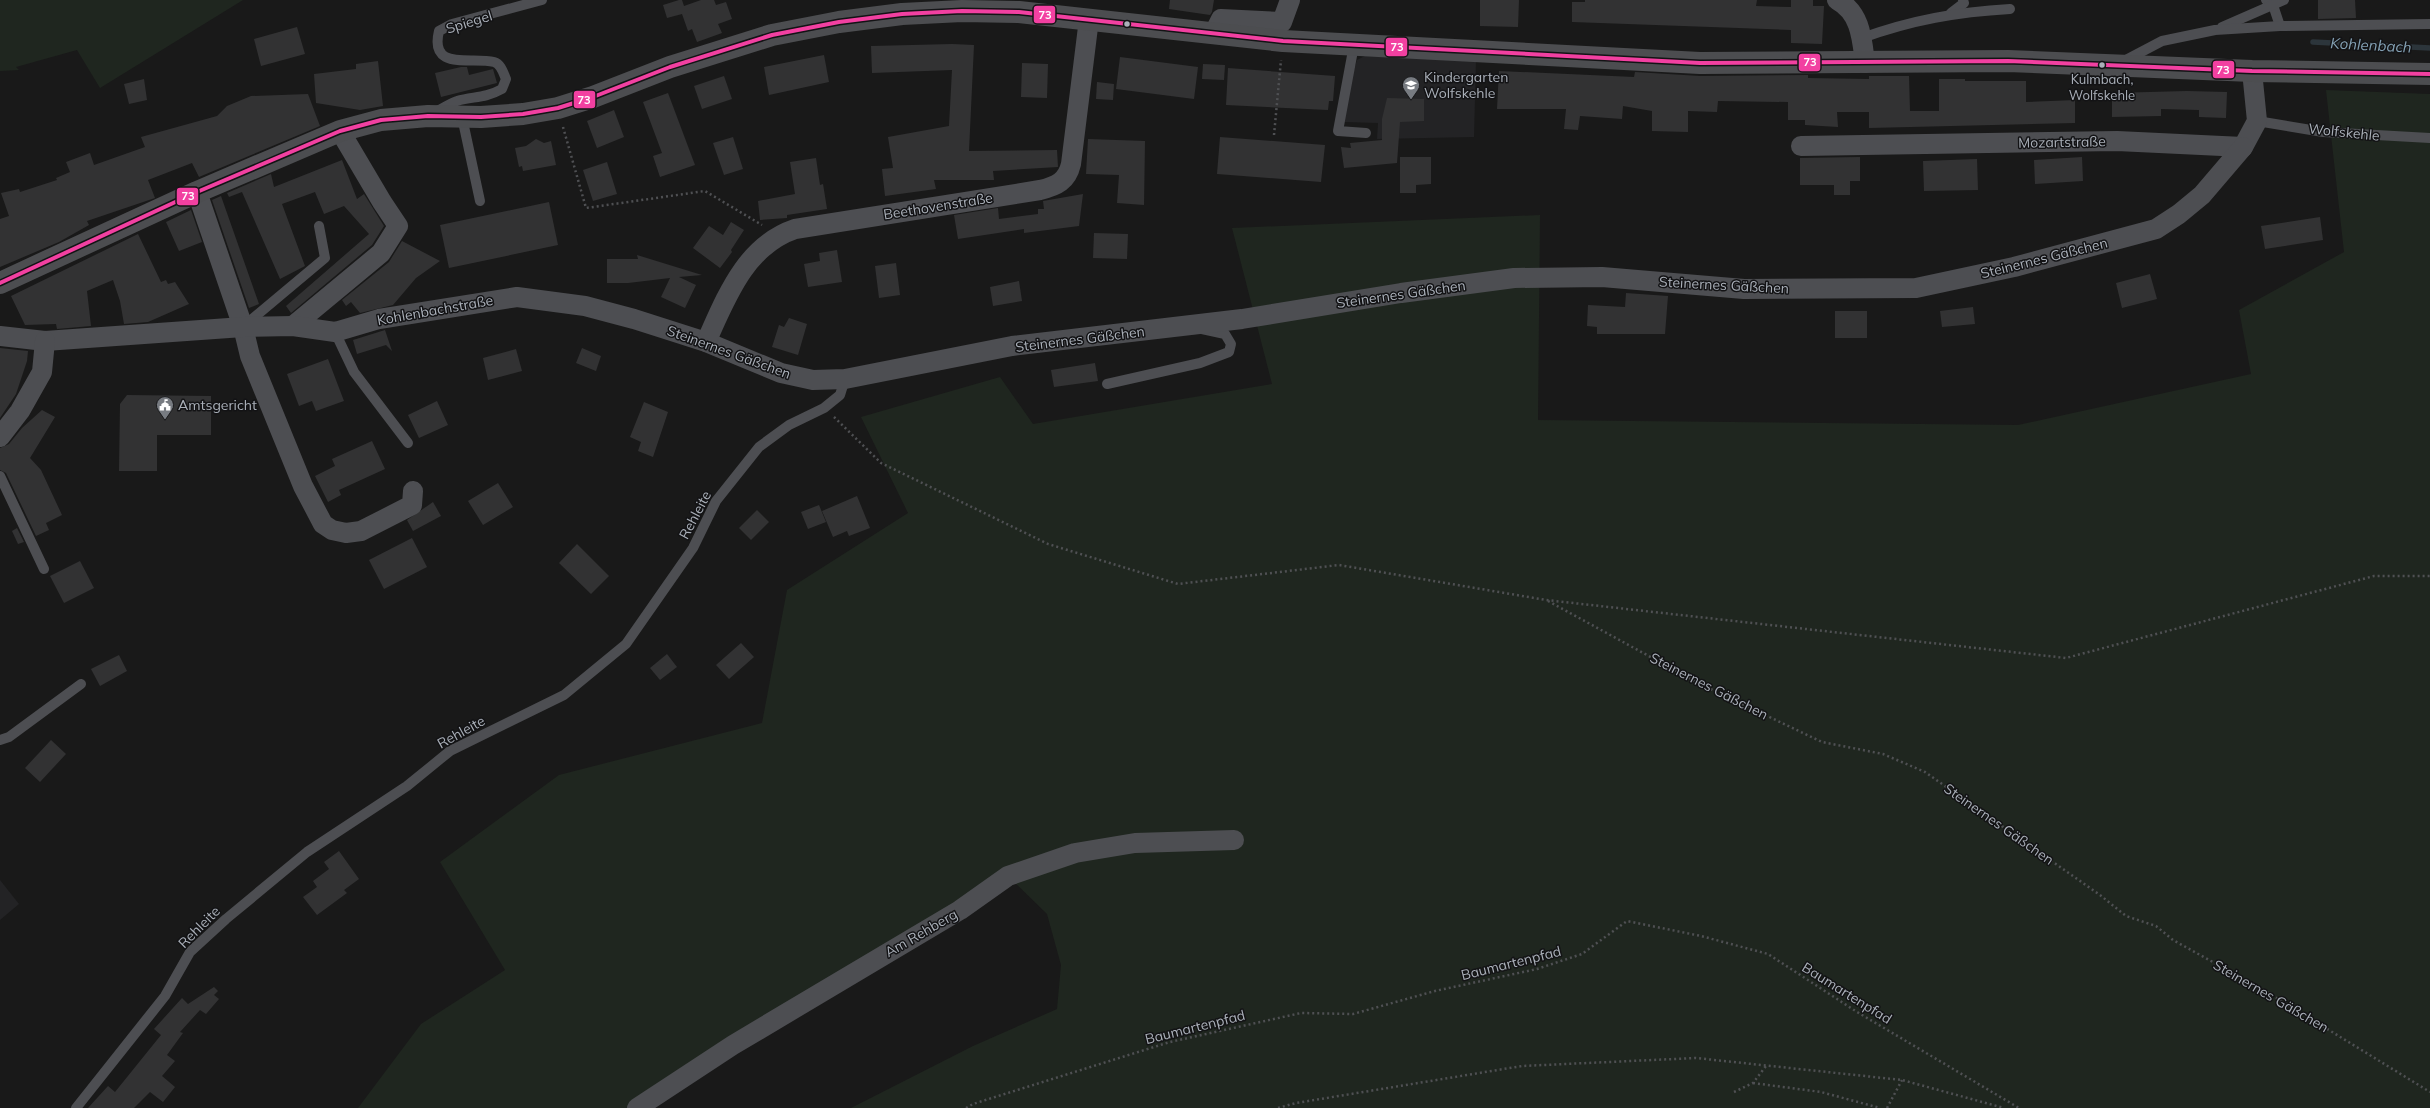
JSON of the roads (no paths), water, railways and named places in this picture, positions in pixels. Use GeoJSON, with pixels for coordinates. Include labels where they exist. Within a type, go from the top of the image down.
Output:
{"type":"FeatureCollection","features":[{"type":"Feature","properties":{"kind":"street"},"geometry":{"type":"LineString","coordinates":[[1214,33],[1221,19],[1282,22],[1290,0]]}},
{"type":"Feature","properties":{"kind":"street"},"geometry":{"type":"LineString","coordinates":[[1837,0],[1852,14],[1860,28],[1865,63]]}},
{"type":"Feature","properties":{"kind":"street","name":"Spiegel"},"geometry":{"type":"LineString","coordinates":[[0,283],[197,192],[340,131],[381,120],[428,116],[462,117],[523,114],[558,108],[593,97],[670,67],[772,36],[839,22],[902,14],[1024,6],[1089,19],[1283,41],[1354,45]]}},
{"type":"Feature","properties":{"kind":"street","name":"Beethovenstraße"},"geometry":{"type":"LineString","coordinates":[[706,342],[732,284],[767,243],[778,235],[795,229],[1040,190],[1062,182],[1068,175],[1071,164],[1089,19]]}},
{"type":"Feature","properties":{"kind":"street"},"geometry":{"type":"LineString","coordinates":[[1354,45],[1700,63],[2008,61],[2252,71],[2430,74]]}},
{"type":"Feature","properties":{"kind":"street"},"geometry":{"type":"LineString","coordinates":[[2243,147],[2258,121],[2252,71]]}},
{"type":"Feature","properties":{"kind":"street"},"geometry":{"type":"LineString","coordinates":[[293,326],[381,253],[398,226],[340,131]]}},
{"type":"Feature","properties":{"kind":"street","name":"Mozartstraße"},"geometry":{"type":"LineString","coordinates":[[1801,146],[2117,141],[2243,147]]}},
{"type":"Feature","properties":{"kind":"street","name":"Steinernes Gäßchen"},"geometry":{"type":"LineString","coordinates":[[537,299],[585,306],[706,342],[781,373],[813,380],[845,380],[1012,346],[1242,319],[1401,293],[1514,278],[1602,278],[1744,289],[1916,288],[2014,267],[2156,229],[2179,214],[2202,195],[2243,147]]}},
{"type":"Feature","properties":{"kind":"street"},"geometry":{"type":"LineString","coordinates":[[197,192],[243,326],[250,356],[303,486],[322,524],[332,530],[346,533],[361,531],[412,505],[413,491]]}},
{"type":"Feature","properties":{"kind":"street","name":"Kohlenbachstraße"},"geometry":{"type":"LineString","coordinates":[[0,336],[45,341],[243,326],[293,326],[335,332],[379,319],[494,299],[517,297],[537,299]]}},
{"type":"Feature","properties":{"kind":"street"},"geometry":{"type":"LineString","coordinates":[[0,437],[20,411],[42,372],[45,341]]}},
{"type":"Feature","properties":{"kind":"street","name":"Am Rehberg"},"geometry":{"type":"LineString","coordinates":[[637,1108],[740,1041],[960,910],[1008,876],[1075,853],[1090,850],[1135,843],[1234,840]]}},
{"type":"Feature","properties":{"kind":"lane","name":"Spiegel"},"geometry":{"type":"LineString","coordinates":[[428,116],[457,101],[481,98],[494,94],[502,90],[506,79],[501,67],[494,62],[460,61],[448,58],[438,50],[437,41],[439,31],[452,24],[542,0]]}},
{"type":"Feature","properties":{"kind":"lane"},"geometry":{"type":"LineString","coordinates":[[1945,16],[1956,11],[1964,3],[1963,0]]}},
{"type":"Feature","properties":{"kind":"lane"},"geometry":{"type":"LineString","coordinates":[[2215,30],[2269,2],[2284,0]]}},
{"type":"Feature","properties":{"kind":"lane"},"geometry":{"type":"LineString","coordinates":[[2269,2],[2280,26]]}},
{"type":"Feature","properties":{"kind":"lane"},"geometry":{"type":"LineString","coordinates":[[1862,38],[1891,28],[1969,11],[2010,9]]}},
{"type":"Feature","properties":{"kind":"lane"},"geometry":{"type":"LineString","coordinates":[[2116,65],[2162,41],[2215,30],[2280,26],[2430,24]]}},
{"type":"Feature","properties":{"kind":"lane"},"geometry":{"type":"LineString","coordinates":[[1354,45],[1338,132],[1366,132]]}},
{"type":"Feature","properties":{"kind":"lane"},"geometry":{"type":"LineString","coordinates":[[462,117],[480,201]]}},
{"type":"Feature","properties":{"kind":"lane","name":"Wolfskehle"},"geometry":{"type":"LineString","coordinates":[[2258,121],[2323,132],[2430,138]]}},
{"type":"Feature","properties":{"kind":"lane"},"geometry":{"type":"LineString","coordinates":[[243,326],[325,258],[320,226]]}},
{"type":"Feature","properties":{"kind":"lane"},"geometry":{"type":"LineString","coordinates":[[1107,384],[1200,363],[1229,352],[1231,344],[1225,334],[1188,326]]}},
{"type":"Feature","properties":{"kind":"lane"},"geometry":{"type":"LineString","coordinates":[[335,332],[354,372],[408,443]]}},
{"type":"Feature","properties":{"kind":"lane","name":"Rehleite"},"geometry":{"type":"LineString","coordinates":[[76,1108],[165,996],[190,952],[226,919],[307,852],[407,786],[450,750],[564,695],[626,644],[693,548],[716,501],[759,447],[789,425],[824,408],[840,395],[845,380]]}},
{"type":"Feature","properties":{"kind":"lane"},"geometry":{"type":"LineString","coordinates":[[0,476],[44,569]]}},
{"type":"Feature","properties":{"kind":"lane"},"geometry":{"type":"LineString","coordinates":[[0,740],[9,737],[81,684]]}},
{"type":"Feature","properties":{"kind":"waterway","name":"Kohlenbach"},"geometry":{"type":"LineString","coordinates":[[2313,42],[2430,48]]}},
{"type":"Feature","properties":{"kind":"place","name":"Kulmbach, Wolfskehle"},"geometry":{"type":"Point","coordinates":[2102,65]}},
{"type":"Feature","properties":{"kind":"place","name":"Kindergarten Wolfskehle"},"geometry":{"type":"Point","coordinates":[1411,100]}},
{"type":"Feature","properties":{"kind":"place","name":"Amtsgericht"},"geometry":{"type":"Point","coordinates":[165,420]}}]}
